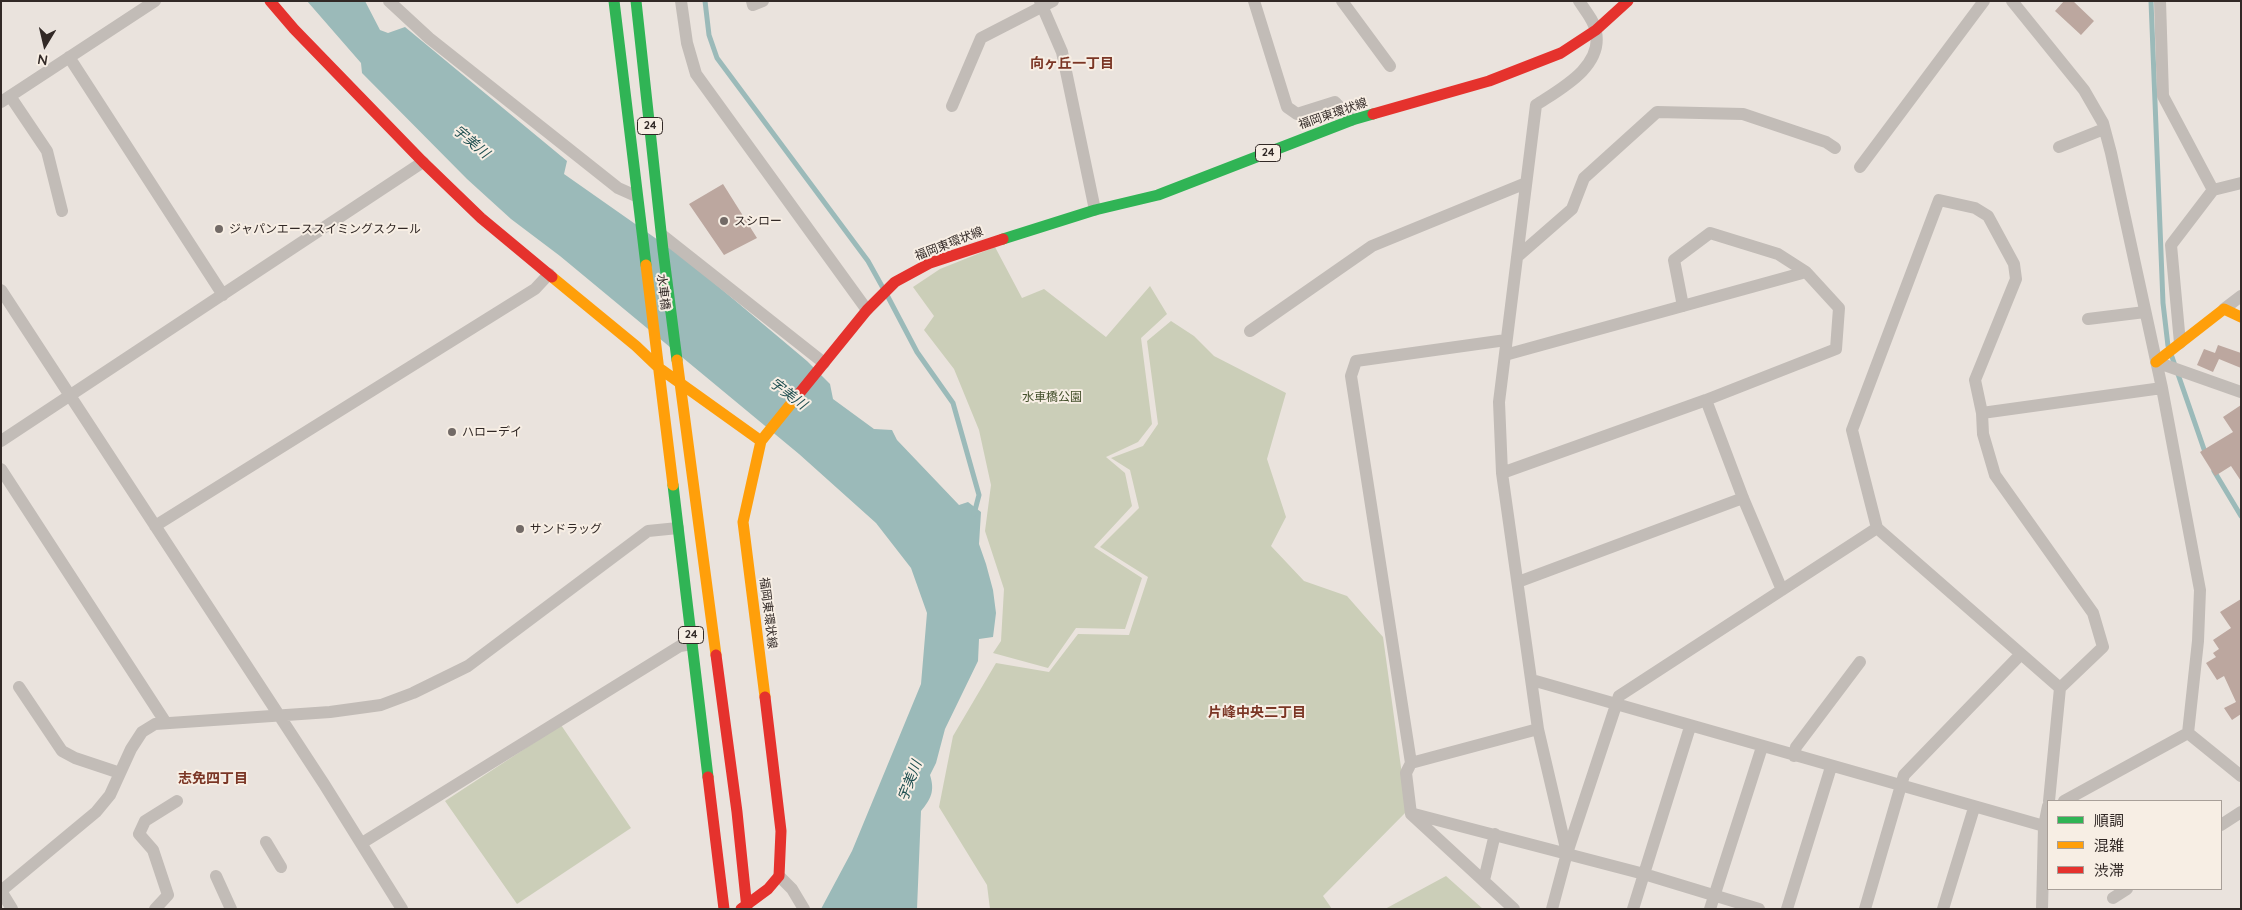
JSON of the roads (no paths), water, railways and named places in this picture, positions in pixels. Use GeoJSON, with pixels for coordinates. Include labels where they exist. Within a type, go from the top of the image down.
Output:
{"type":"FeatureCollection","features":[{"type":"Feature","properties":{"kind":"main road"},"geometry":{"type":"LineString","coordinates":[[270,1],[294,29],[423,162],[481,218],[658,365],[764,436]]}},
{"type":"Feature","properties":{"kind":"main road","name":"24"},"geometry":{"type":"LineString","coordinates":[[614,1],[636,196]]}},
{"type":"Feature","properties":{"kind":"main road","name":"24"},"geometry":{"type":"LineString","coordinates":[[636,1],[662,235]]}},
{"type":"Feature","properties":{"kind":"main road","name":"福岡東環状線"},"geometry":{"type":"LineString","coordinates":[[779,876],[782,831],[743,522],[764,436],[870,308],[895,282],[930,263],[1095,210],[1158,195],[1214,175],[1352,120],[1489,81],[1561,53],[1596,30],[1628,1]]}},
{"type":"Feature","properties":{"kind":"main road","name":"水車橋"},"geometry":{"type":"LineString","coordinates":[[636,196],[658,365]]}},
{"type":"Feature","properties":{"kind":"main road","name":"水車橋"},"geometry":{"type":"LineString","coordinates":[[662,235],[682,382]]}},
{"type":"Feature","properties":{"kind":"main road"},"geometry":{"type":"LineString","coordinates":[[2156,362],[2224,309],[2241,317]]}},
{"type":"Feature","properties":{"kind":"main road","name":"24"},"geometry":{"type":"LineString","coordinates":[[658,365],[724,909]]}},
{"type":"Feature","properties":{"kind":"main road","name":"24"},"geometry":{"type":"LineString","coordinates":[[682,382],[737,812],[745,907]]}},
{"type":"Feature","properties":{"kind":"main road","name":"24"},"geometry":{"type":"LineString","coordinates":[[745,907],[768,889],[779,876]]}},
{"type":"Feature","properties":{"kind":"street"},"geometry":{"type":"LineString","coordinates":[[62,211],[47,151],[6,99],[155,1]]}},
{"type":"Feature","properties":{"kind":"street"},"geometry":{"type":"LineString","coordinates":[[389,1],[429,38],[618,188],[636,196]]}},
{"type":"Feature","properties":{"kind":"street"},"geometry":{"type":"LineString","coordinates":[[682,1],[686,43],[696,74],[870,308]]}},
{"type":"Feature","properties":{"kind":"street"},"geometry":{"type":"LineString","coordinates":[[752,1],[753,5],[763,1]]}},
{"type":"Feature","properties":{"kind":"street"},"geometry":{"type":"LineString","coordinates":[[1254,1],[1287,107],[1297,114],[1335,102],[1352,120]]}},
{"type":"Feature","properties":{"kind":"street"},"geometry":{"type":"LineString","coordinates":[[1342,1],[1390,66]]}},
{"type":"Feature","properties":{"kind":"street"},"geometry":{"type":"LineString","coordinates":[[1567,853],[1538,729],[1502,474],[1499,402],[1536,105],[1570,82],[1588,65],[1598,46],[1596,30],[1579,1]]}},
{"type":"Feature","properties":{"kind":"street"},"geometry":{"type":"LineString","coordinates":[[1860,167],[1984,1]]}},
{"type":"Feature","properties":{"kind":"street"},"geometry":{"type":"LineString","coordinates":[[2012,1],[2084,90],[2104,129],[2162,388],[2200,590],[2198,641],[2188,733]]}},
{"type":"Feature","properties":{"kind":"street"},"geometry":{"type":"LineString","coordinates":[[2160,1],[2163,96],[2213,190]]}},
{"type":"Feature","properties":{"kind":"street"},"geometry":{"type":"LineString","coordinates":[[952,106],[981,38],[1045,3],[1062,52],[1095,210]]}},
{"type":"Feature","properties":{"kind":"street"},"geometry":{"type":"LineString","coordinates":[[69,57],[223,295]]}},
{"type":"Feature","properties":{"kind":"street"},"geometry":{"type":"LineString","coordinates":[[1517,256],[1572,209],[1584,178],[1656,112],[1743,114],[1826,142],[1835,148]]}},
{"type":"Feature","properties":{"kind":"street"},"geometry":{"type":"LineString","coordinates":[[2059,147],[2104,129]]}},
{"type":"Feature","properties":{"kind":"street"},"geometry":{"type":"LineString","coordinates":[[1,441],[423,162]]}},
{"type":"Feature","properties":{"kind":"street"},"geometry":{"type":"LineString","coordinates":[[1250,332],[1372,246],[1526,183]]}},
{"type":"Feature","properties":{"kind":"street"},"geometry":{"type":"LineString","coordinates":[[2180,343],[2171,245],[2213,190],[2241,183]]}},
{"type":"Feature","properties":{"kind":"street"},"geometry":{"type":"LineString","coordinates":[[2049,800],[2060,688],[2103,648],[2093,613],[1995,475],[1983,434],[1982,413],[1974,380],[2016,279],[2014,264],[1988,216],[1975,208],[1939,200],[1852,430],[1877,528],[2060,688]]}},
{"type":"Feature","properties":{"kind":"street"},"geometry":{"type":"LineString","coordinates":[[1502,474],[1706,400],[1836,349],[1839,308],[1806,272],[1778,254],[1710,233],[1674,260],[1683,306]]}},
{"type":"Feature","properties":{"kind":"street"},"geometry":{"type":"LineString","coordinates":[[662,235],[822,366]]}},
{"type":"Feature","properties":{"kind":"street"},"geometry":{"type":"LineString","coordinates":[[1504,355],[1806,272]]}},
{"type":"Feature","properties":{"kind":"street"},"geometry":{"type":"LineString","coordinates":[[155,526],[535,289],[549,274]]}},
{"type":"Feature","properties":{"kind":"street"},"geometry":{"type":"LineString","coordinates":[[1,290],[362,843],[402,909]]}},
{"type":"Feature","properties":{"kind":"street"},"geometry":{"type":"LineString","coordinates":[[2224,309],[2241,296]]}},
{"type":"Feature","properties":{"kind":"street"},"geometry":{"type":"LineString","coordinates":[[2088,320],[2145,312]]}},
{"type":"Feature","properties":{"kind":"street"},"geometry":{"type":"LineString","coordinates":[[1506,340],[1356,361],[1351,376],[1411,763],[1406,773],[1411,814],[1514,909]]}},
{"type":"Feature","properties":{"kind":"street"},"geometry":{"type":"LineString","coordinates":[[2156,362],[2241,392]]}},
{"type":"Feature","properties":{"kind":"street"},"geometry":{"type":"LineString","coordinates":[[1982,413],[2162,388]]}},
{"type":"Feature","properties":{"kind":"street"},"geometry":{"type":"LineString","coordinates":[[1706,400],[1743,498],[1782,590]]}},
{"type":"Feature","properties":{"kind":"street"},"geometry":{"type":"LineString","coordinates":[[1,470],[166,723]]}},
{"type":"Feature","properties":{"kind":"street"},"geometry":{"type":"LineString","coordinates":[[1518,582],[1743,498]]}},
{"type":"Feature","properties":{"kind":"street"},"geometry":{"type":"LineString","coordinates":[[12,909],[1,891],[96,812],[110,795],[131,750],[142,732],[155,724],[330,712],[381,705],[414,693],[451,676],[490,651],[648,531],[678,528]]}},
{"type":"Feature","properties":{"kind":"street"},"geometry":{"type":"LineString","coordinates":[[1552,909],[1567,853],[1619,696],[1877,528]]}},
{"type":"Feature","properties":{"kind":"street"},"geometry":{"type":"LineString","coordinates":[[362,843],[680,646],[692,644]]}},
{"type":"Feature","properties":{"kind":"street"},"geometry":{"type":"LineString","coordinates":[[1865,909],[1904,775],[2021,654]]}},
{"type":"Feature","properties":{"kind":"street"},"geometry":{"type":"LineString","coordinates":[[1794,756],[1796,747],[1860,662]]}},
{"type":"Feature","properties":{"kind":"street"},"geometry":{"type":"LineString","coordinates":[[1532,680],[1974,808],[2046,824],[2043,908]]}},
{"type":"Feature","properties":{"kind":"street"},"geometry":{"type":"LineString","coordinates":[[19,687],[62,751],[74,758],[120,773]]}},
{"type":"Feature","properties":{"kind":"street"},"geometry":{"type":"LineString","coordinates":[[1633,909],[1690,727]]}},
{"type":"Feature","properties":{"kind":"street"},"geometry":{"type":"LineString","coordinates":[[1411,763],[1538,729]]}},
{"type":"Feature","properties":{"kind":"street"},"geometry":{"type":"LineString","coordinates":[[2188,733],[2241,776]]}},
{"type":"Feature","properties":{"kind":"street"},"geometry":{"type":"LineString","coordinates":[[2066,800],[2188,733]]}},
{"type":"Feature","properties":{"kind":"street"},"geometry":{"type":"LineString","coordinates":[[1710,909],[1762,747]]}},
{"type":"Feature","properties":{"kind":"street"},"geometry":{"type":"LineString","coordinates":[[1787,909],[1831,767]]}},
{"type":"Feature","properties":{"kind":"street"},"geometry":{"type":"LineString","coordinates":[[155,909],[168,895],[154,850],[139,834],[145,821],[177,801]]}},
{"type":"Feature","properties":{"kind":"street"},"geometry":{"type":"LineString","coordinates":[[1943,909],[1974,808]]}},
{"type":"Feature","properties":{"kind":"street"},"geometry":{"type":"LineString","coordinates":[[2222,824],[2241,812]]}},
{"type":"Feature","properties":{"kind":"street"},"geometry":{"type":"LineString","coordinates":[[1411,814],[1495,834],[1644,874],[1759,909]]}},
{"type":"Feature","properties":{"kind":"street"},"geometry":{"type":"LineString","coordinates":[[1484,880],[1495,834]]}},
{"type":"Feature","properties":{"kind":"street"},"geometry":{"type":"LineString","coordinates":[[266,842],[281,867]]}},
{"type":"Feature","properties":{"kind":"street"},"geometry":{"type":"LineString","coordinates":[[216,876],[232,909]]}},
{"type":"Feature","properties":{"kind":"street"},"geometry":{"type":"LineString","coordinates":[[779,876],[792,889],[804,909]]}},
{"type":"Feature","properties":{"kind":"street"},"geometry":{"type":"LineString","coordinates":[[2113,898],[2125,890]]}},
{"type":"Feature","properties":{"kind":"water","name":"宇美川"},"geometry":{"type":"Polygon","coordinates":[[[307,1],[365,1],[380,30],[388,33],[405,27],[567,161],[564,174],[688,261],[807,361],[830,384],[833,399],[874,429],[892,430],[897,440],[959,505],[968,502],[981,512],[979,544],[993,590],[996,613],[993,637],[979,639],[978,661],[945,729],[936,763],[930,775],[931,794],[921,811],[917,909],[821,909],[852,851],[921,684],[927,613],[911,568],[876,523],[799,454],[560,256],[511,219],[467,179],[362,73],[361,63],[307,1]]]}},
{"type":"Feature","properties":{"kind":"waterway"},"geometry":{"type":"LineString","coordinates":[[705,1],[709,35],[717,58],[868,261],[883,288]]}},
{"type":"Feature","properties":{"kind":"waterway"},"geometry":{"type":"LineString","coordinates":[[2151,1],[2163,303],[2168,346]]}},
{"type":"Feature","properties":{"kind":"waterway"},"geometry":{"type":"LineString","coordinates":[[887,295],[917,352],[953,403],[979,495],[974,514]]}},
{"type":"Feature","properties":{"kind":"waterway"},"geometry":{"type":"LineString","coordinates":[[2171,354],[2206,455]]}},
{"type":"Feature","properties":{"kind":"waterway"},"geometry":{"type":"LineString","coordinates":[[2214,471],[2241,516]]}},
{"type":"Feature","properties":{"kind":"place","name":"スシロー"},"geometry":{"type":"Point","coordinates":[724,221]}},
{"type":"Feature","properties":{"kind":"place","name":"ジャパンエーススイミングスクール"},"geometry":{"type":"Point","coordinates":[219,229]}},
{"type":"Feature","properties":{"kind":"place","name":"ハローデイ"},"geometry":{"type":"Point","coordinates":[452,432]}},
{"type":"Feature","properties":{"kind":"place","name":"サンドラッグ"},"geometry":{"type":"Point","coordinates":[520,529]}},
{"type":"Feature","properties":{"kind":"district","name":"向ヶ丘一丁目"},"geometry":{"type":"Point","coordinates":[1072,64]}},
{"type":"Feature","properties":{"kind":"district","name":"片峰中央二丁目"},"geometry":{"type":"Point","coordinates":[1257,713]}},
{"type":"Feature","properties":{"kind":"district","name":"志免四丁目"},"geometry":{"type":"Point","coordinates":[213,779]}},
{"type":"Feature","properties":{"kind":"park label","name":"水車橋公園"},"geometry":{"type":"Point","coordinates":[1052,397]}}]}
